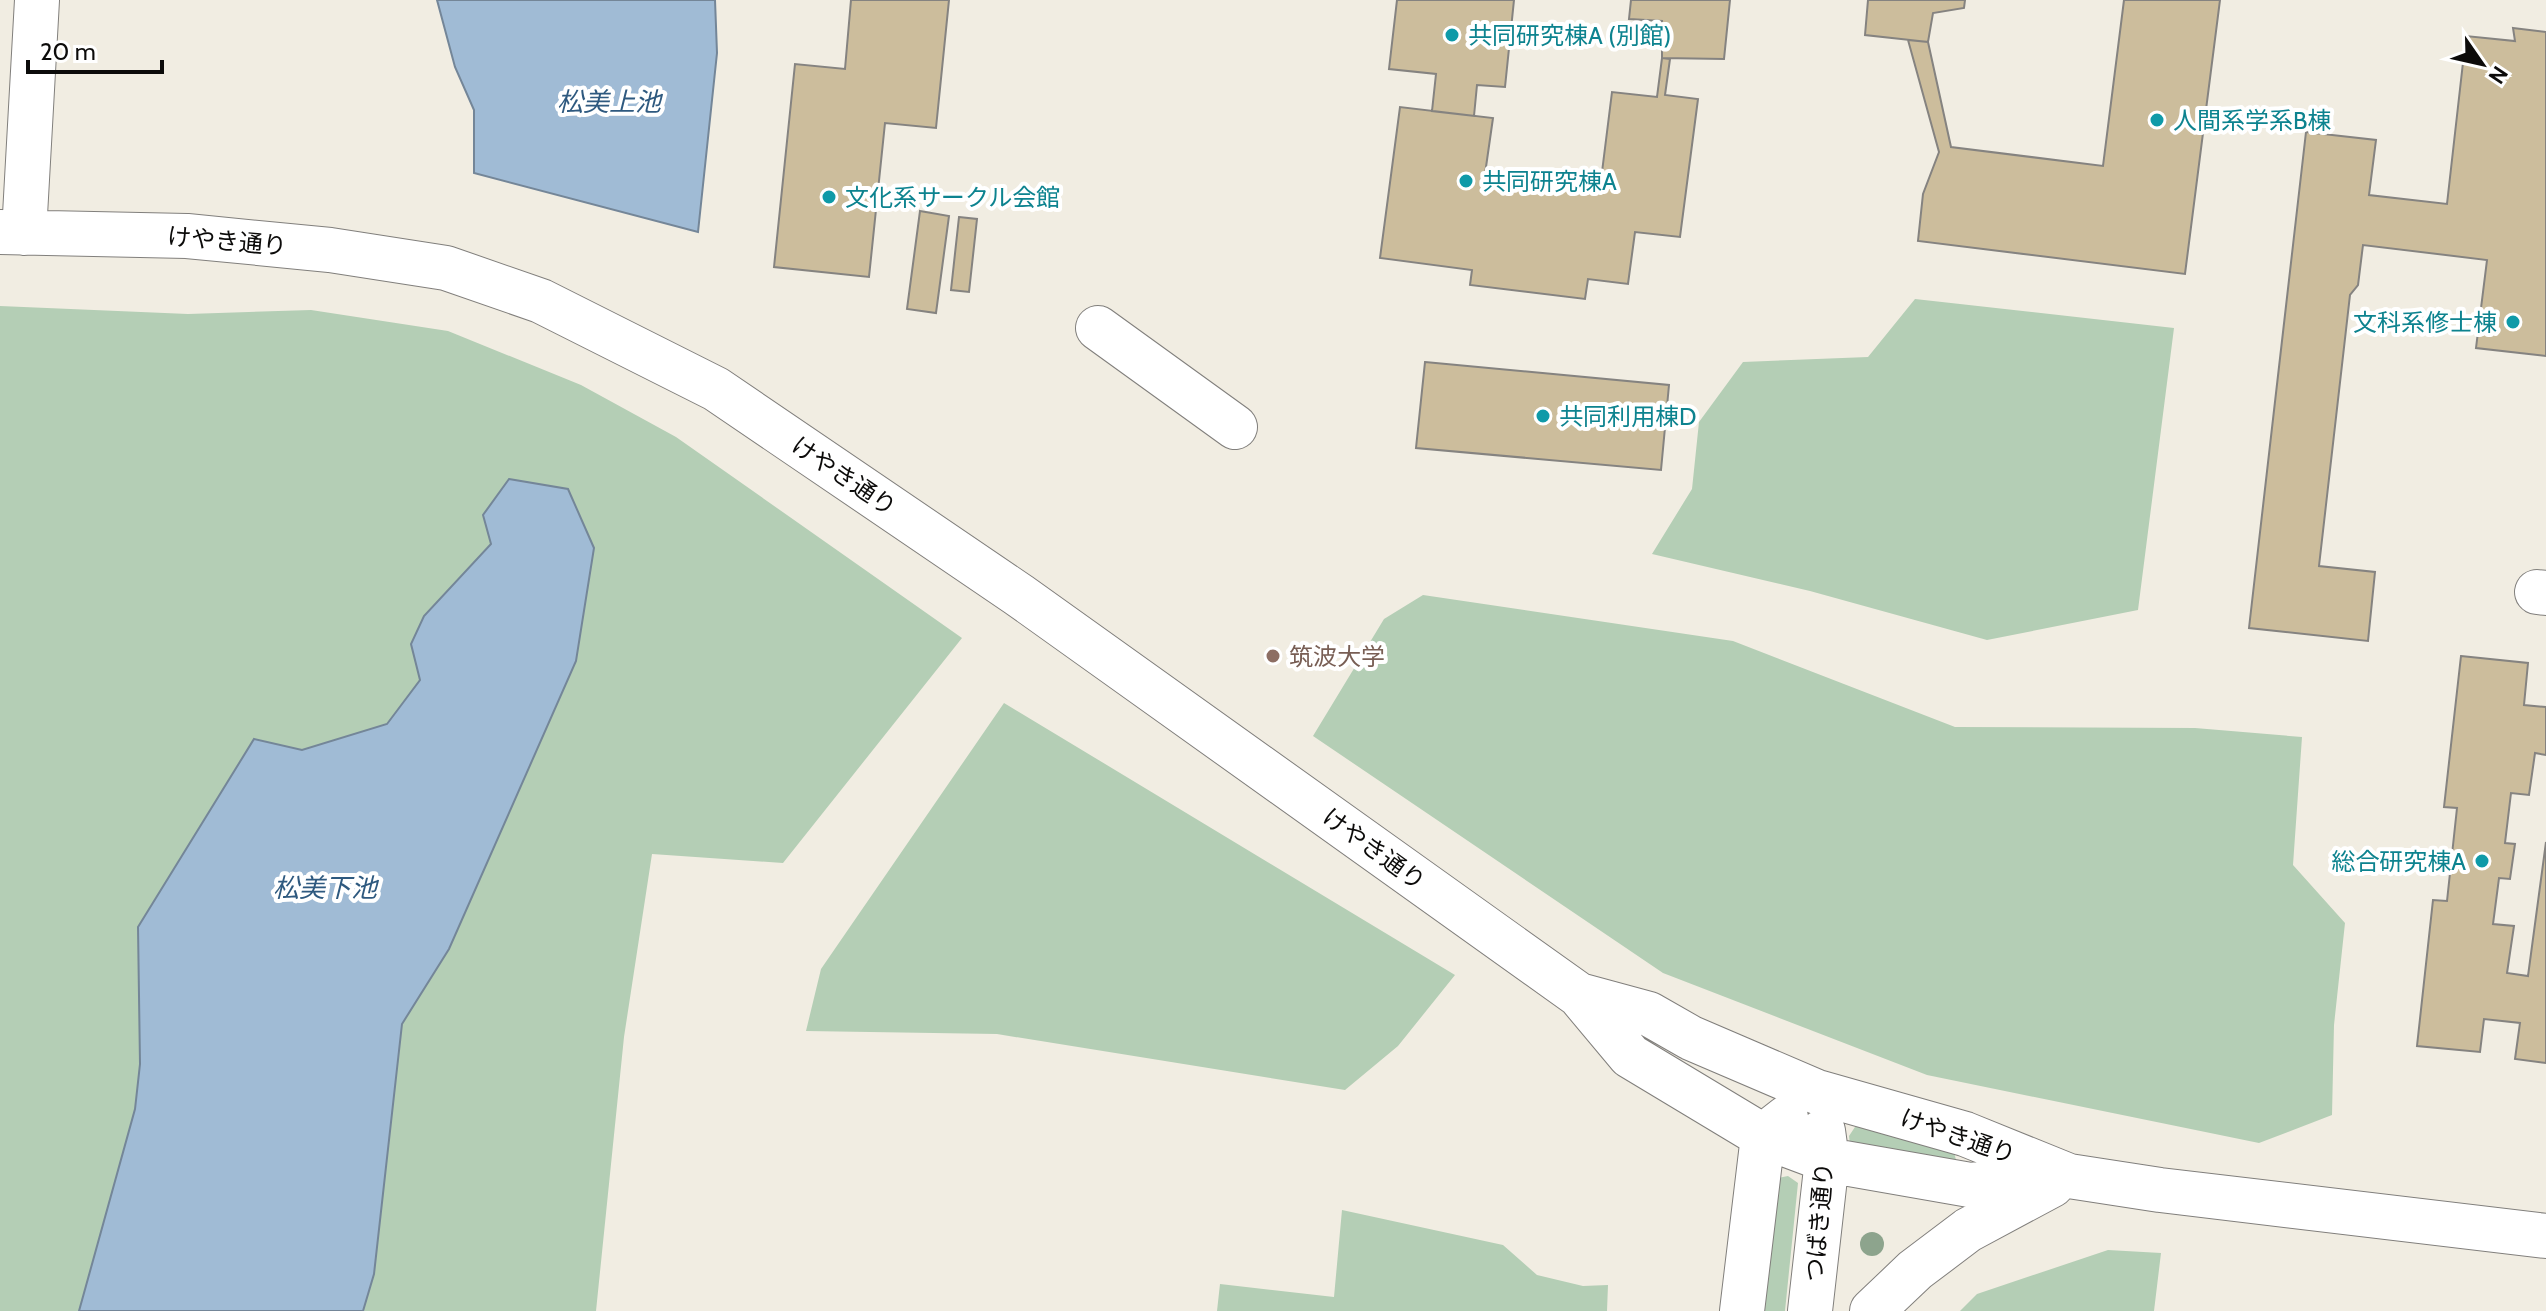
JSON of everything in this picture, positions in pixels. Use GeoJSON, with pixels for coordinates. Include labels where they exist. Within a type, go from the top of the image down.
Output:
{"type":"FeatureCollection","features":[{"type":"Feature","properties":{"kind":"street"},"geometry":{"type":"LineString","coordinates":[[12,232],[37,0]]}},
{"type":"Feature","properties":{"kind":"street","name":"けやき通り"},"geometry":{"type":"LineString","coordinates":[[12,232],[187,236],[330,250],[446,268],[541,301],[716,389],[1019,595],[1579,995],[1630,1056],[1763,1136],[1827,1160],[1970,1185],[2069,1176]]}},
{"type":"Feature","properties":{"kind":"street"},"geometry":{"type":"LineString","coordinates":[[1098,328],[1235,427]]}},
{"type":"Feature","properties":{"kind":"street","name":"けやき通り"},"geometry":{"type":"LineString","coordinates":[[1579,995],[1649,1014],[1691,1038],[1817,1092],[1965,1134],[2069,1176],[2175,1192],[2546,1236]]}},
{"type":"Feature","properties":{"kind":"street"},"geometry":{"type":"LineString","coordinates":[[1742,1311],[1763,1136],[1817,1092]]}},
{"type":"Feature","properties":{"kind":"street","name":"つばき通り"},"geometry":{"type":"LineString","coordinates":[[1810,1311],[1827,1160],[1817,1092]]}},
{"type":"Feature","properties":{"kind":"street"},"geometry":{"type":"LineString","coordinates":[[1872,1311],[1915,1270],[1968,1230],[2069,1176]]}},
{"type":"Feature","properties":{"kind":"shaded area","name":"筑波大学"},"geometry":{"type":"Polygon","coordinates":[[[0,0],[2546,0],[2546,1311],[0,1311],[0,0]]]}},
{"type":"Feature","properties":{"kind":"green space"},"geometry":{"type":"Polygon","coordinates":[[[1915,299],[2174,328],[2138,610],[1987,640],[1810,591],[1652,554],[1692,489],[1699,422],[1743,362],[1868,357],[1915,299]]]}},
{"type":"Feature","properties":{"kind":"green space"},"geometry":{"type":"Polygon","coordinates":[[[0,306],[188,314],[311,310],[448,331],[581,385],[676,437],[962,638],[783,863],[652,854],[624,1037],[596,1311],[363,1311],[374,1274],[402,1024],[449,949],[576,661],[594,548],[491,544],[424,616],[411,644],[420,680],[387,724],[302,750],[253,740],[140,1064],[135,1109],[79,1311],[0,1311],[0,306]]]}},
{"type":"Feature","properties":{"kind":"green space"},"geometry":{"type":"Polygon","coordinates":[[[1423,595],[1733,641],[1955,727],[2195,728],[2302,737],[2293,865],[2345,923],[2334,1025],[2332,1115],[2259,1143],[1927,1075],[1663,973],[1313,736],[1384,619],[1423,595]]]}},
{"type":"Feature","properties":{"kind":"green space"},"geometry":{"type":"Polygon","coordinates":[[[1004,703],[1455,975],[1398,1046],[1345,1090],[997,1034],[806,1031],[821,969],[1004,703]]]}},
{"type":"Feature","properties":{"kind":"green space"},"geometry":{"type":"Polygon","coordinates":[[[1865,1125],[1954,1152],[1956,1160],[1949,1164],[1850,1145],[1849,1136],[1855,1127],[1865,1125]]]}},
{"type":"Feature","properties":{"kind":"green space"},"geometry":{"type":"Polygon","coordinates":[[[1788,1176],[1798,1183],[1785,1311],[1756,1311],[1778,1178],[1788,1176]]]}},
{"type":"Feature","properties":{"kind":"green space"},"geometry":{"type":"Polygon","coordinates":[[[1342,1210],[1503,1245],[1537,1275],[1583,1286],[1608,1285],[1607,1311],[1217,1311],[1220,1284],[1334,1297],[1342,1210]]]}},
{"type":"Feature","properties":{"kind":"green space"},"geometry":{"type":"Polygon","coordinates":[[[2108,1250],[2161,1253],[2154,1311],[1960,1311],[1977,1294],[2108,1250]]]}},
{"type":"Feature","properties":{"kind":"water","name":"松美上池"},"geometry":{"type":"Polygon","coordinates":[[[437,0],[715,0],[717,53],[698,232],[474,173],[474,110],[455,67],[437,0]]]}},
{"type":"Feature","properties":{"kind":"water","name":"松美下池"},"geometry":{"type":"Polygon","coordinates":[[[509,479],[568,489],[594,548],[576,661],[449,949],[402,1024],[374,1274],[363,1311],[79,1311],[135,1109],[140,1064],[138,927],[254,739],[302,750],[387,724],[420,680],[411,644],[424,616],[491,544],[483,515],[509,479]]]}},
{"type":"Feature","properties":{"kind":"building","name":"文化系サークル会館"},"geometry":{"type":"Polygon","coordinates":[[[851,0],[949,0],[936,128],[885,123],[869,277],[774,267],[795,64],[845,69],[851,0]]]}},
{"type":"Feature","properties":{"kind":"building","name":"共同研究棟A (別館)"},"geometry":{"type":"Polygon","coordinates":[[[1397,0],[1514,0],[1505,87],[1477,85],[1474,116],[1432,111],[1436,74],[1389,69],[1397,0]]]}},
{"type":"Feature","properties":{"kind":"building"},"geometry":{"type":"Polygon","coordinates":[[[1631,0],[1730,0],[1724,59],[1662,58],[1662,21],[1629,19],[1631,0]]]}},
{"type":"Feature","properties":{"kind":"building"},"geometry":{"type":"Polygon","coordinates":[[[1868,0],[1965,0],[1964,8],[1933,13],[1928,42],[1865,35],[1868,0]]]}},
{"type":"Feature","properties":{"kind":"building","name":"人間系学系B棟"},"geometry":{"type":"Polygon","coordinates":[[[2124,0],[2220,0],[2185,274],[1918,241],[1923,194],[1939,152],[1908,40],[1928,42],[1951,147],[2103,166],[2124,0]]]}},
{"type":"Feature","properties":{"kind":"building","name":"文科系修士棟"},"geometry":{"type":"Polygon","coordinates":[[[2513,28],[2546,32],[2546,356],[2476,348],[2487,260],[2363,245],[2358,285],[2350,295],[2319,566],[2375,572],[2368,641],[2249,628],[2306,132],[2376,140],[2369,195],[2447,204],[2466,36],[2515,41],[2513,28]]]}},
{"type":"Feature","properties":{"kind":"building","name":"共同研究棟A"},"geometry":{"type":"Polygon","coordinates":[[[1662,58],[1670,59],[1665,95],[1698,99],[1680,237],[1635,232],[1628,284],[1588,279],[1585,299],[1470,285],[1472,270],[1380,258],[1400,107],[1493,118],[1485,174],[1600,188],[1612,92],[1657,97],[1662,58]]]}},
{"type":"Feature","properties":{"kind":"building"},"geometry":{"type":"Polygon","coordinates":[[[920,211],[949,216],[936,313],[907,309],[920,211]]]}},
{"type":"Feature","properties":{"kind":"building"},"geometry":{"type":"Polygon","coordinates":[[[959,217],[977,219],[969,292],[951,290],[959,217]]]}},
{"type":"Feature","properties":{"kind":"building","name":"共同利用棟D"},"geometry":{"type":"Polygon","coordinates":[[[1425,362],[1669,385],[1661,470],[1416,448],[1425,362]]]}},
{"type":"Feature","properties":{"kind":"building","name":"総合研究棟A"},"geometry":{"type":"Polygon","coordinates":[[[2461,656],[2528,663],[2524,705],[2546,707],[2546,755],[2535,753],[2529,795],[2511,793],[2505,843],[2515,844],[2510,879],[2499,878],[2493,924],[2514,926],[2507,973],[2528,976],[2546,842],[2546,1063],[2515,1059],[2520,1023],[2484,1019],[2480,1052],[2417,1046],[2433,900],[2447,901],[2457,808],[2444,807],[2461,656]]]}},
{"type":"Feature","properties":{"kind":"place","name":"共同研究棟A (別館)"},"geometry":{"type":"Point","coordinates":[1452,35]}},
{"type":"Feature","properties":{"kind":"place","name":"人間系学系B棟"},"geometry":{"type":"Point","coordinates":[2157,120]}},
{"type":"Feature","properties":{"kind":"place","name":"共同研究棟A"},"geometry":{"type":"Point","coordinates":[1466,181]}},
{"type":"Feature","properties":{"kind":"place","name":"文化系サークル会館"},"geometry":{"type":"Point","coordinates":[829,197]}},
{"type":"Feature","properties":{"kind":"place","name":"文科系修士棟"},"geometry":{"type":"Point","coordinates":[2513,322]}},
{"type":"Feature","properties":{"kind":"place","name":"共同利用棟D"},"geometry":{"type":"Point","coordinates":[1543,416]}},
{"type":"Feature","properties":{"kind":"place","name":"筑波大学"},"geometry":{"type":"Point","coordinates":[1273,656]}},
{"type":"Feature","properties":{"kind":"place","name":"総合研究棟A"},"geometry":{"type":"Point","coordinates":[2482,861]}}]}
